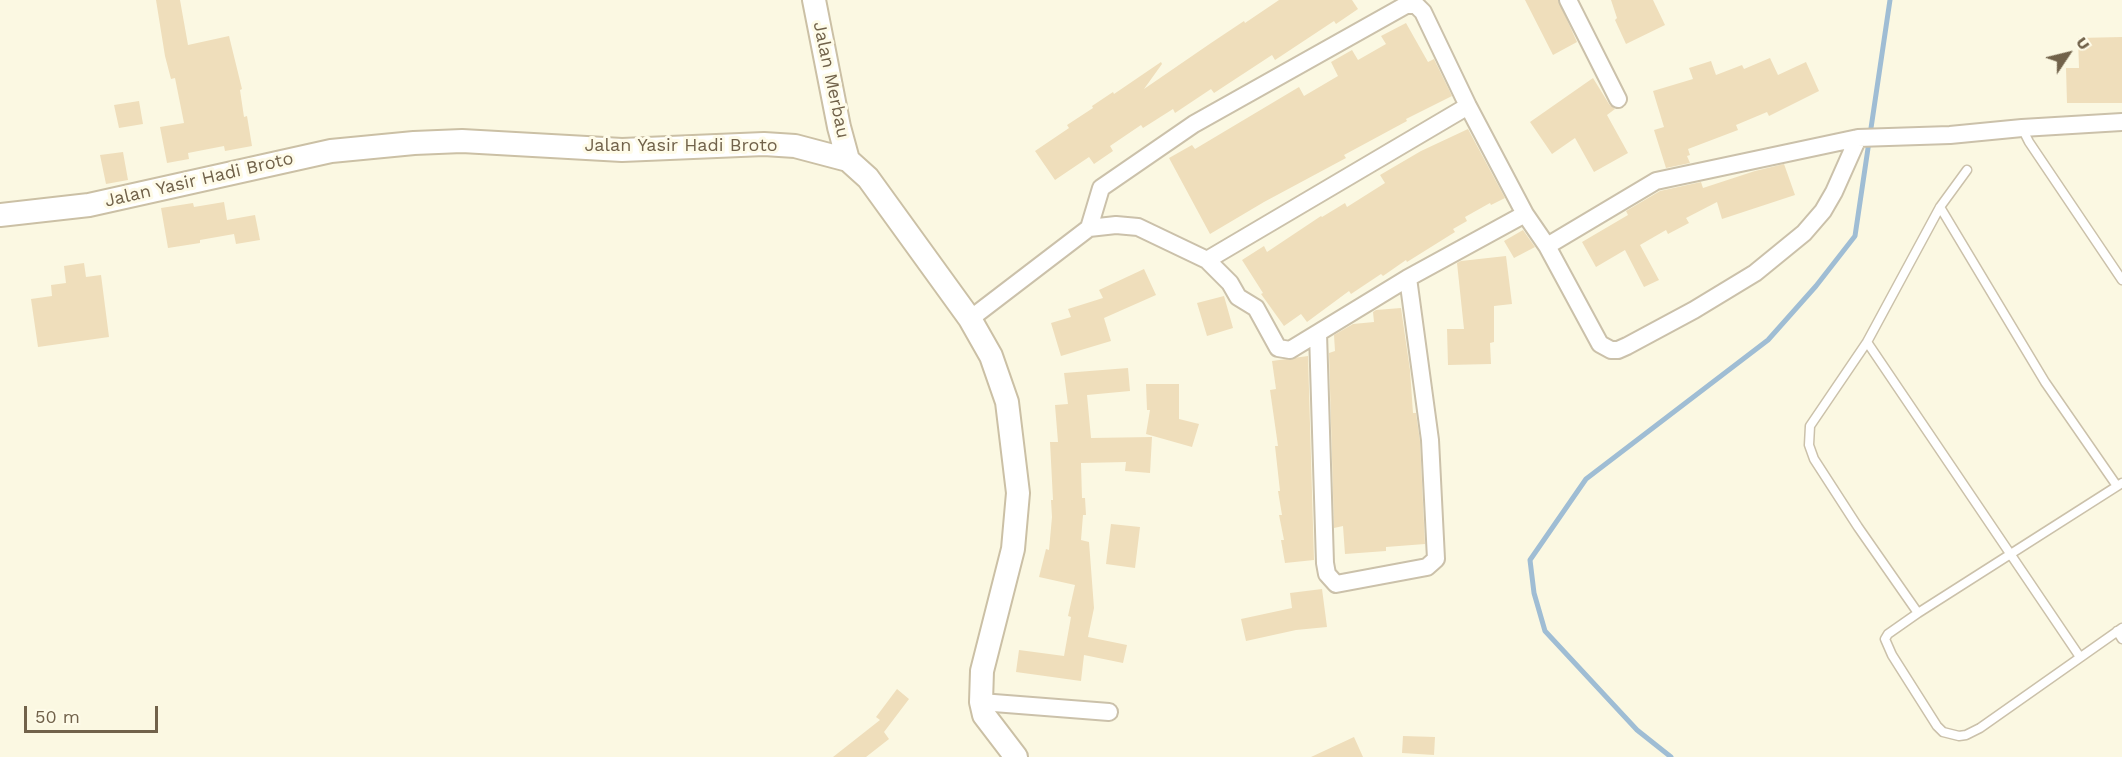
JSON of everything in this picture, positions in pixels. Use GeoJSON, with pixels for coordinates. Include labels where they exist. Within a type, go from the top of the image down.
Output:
{"type":"FeatureCollection","features":[{"type":"Feature","properties":{"kind":"street","name":"Jalan Merbau"},"geometry":{"type":"LineString","coordinates":[[814,0],[839,127],[848,160]]}},
{"type":"Feature","properties":{"kind":"street"},"geometry":{"type":"LineString","coordinates":[[1568,0],[1618,99]]}},
{"type":"Feature","properties":{"kind":"street"},"geometry":{"type":"LineString","coordinates":[[1089,228],[1101,188],[1194,124],[1406,4],[1416,4],[1423,12],[1468,106],[1525,214],[1548,246],[1600,344],[1605,348],[1618,350],[1694,310],[1755,273],[1804,233],[1834,192],[1862,138]]}},
{"type":"Feature","properties":{"kind":"street"},"geometry":{"type":"LineString","coordinates":[[1207,260],[1468,106]]}},
{"type":"Feature","properties":{"kind":"street"},"geometry":{"type":"LineString","coordinates":[[1548,246],[1656,181],[1862,138],[1911,137],[2122,122]]}},
{"type":"Feature","properties":{"kind":"street","name":"Jalan Yasir Hadi Broto"},"geometry":{"type":"LineString","coordinates":[[0,215],[89,205],[331,151],[414,143],[462,141],[622,150],[764,144],[795,146],[848,160],[868,178],[970,319],[991,356],[1006,402],[1018,493],[1013,549],[982,671],[981,702],[984,715],[1011,756]]}},
{"type":"Feature","properties":{"kind":"street"},"geometry":{"type":"LineString","coordinates":[[970,319],[1089,228],[1116,225],[1138,227],[1207,260],[1230,283],[1238,297],[1256,308],[1278,348],[1290,350],[1408,278],[1525,214]]}},
{"type":"Feature","properties":{"kind":"street"},"geometry":{"type":"LineString","coordinates":[[1318,333],[1327,574],[1336,584],[1427,567],[1436,559],[1430,440],[1408,278]]}},
{"type":"Feature","properties":{"kind":"street"},"geometry":{"type":"LineString","coordinates":[[981,702],[1109,712]]}},
{"type":"Feature","properties":{"kind":"lane"},"geometry":{"type":"LineString","coordinates":[[2022,128],[2029,142],[2122,280]]}},
{"type":"Feature","properties":{"kind":"lane"},"geometry":{"type":"LineString","coordinates":[[1918,613],[1858,528],[1814,459],[1809,445],[1810,426],[1866,342],[1940,207],[1967,170]]}},
{"type":"Feature","properties":{"kind":"lane"},"geometry":{"type":"LineString","coordinates":[[1940,207],[2045,382],[2119,485],[1918,613],[1888,634],[1886,643],[1936,726],[1951,735],[1959,736],[1974,732],[2080,657],[2120,633]]}},
{"type":"Feature","properties":{"kind":"lane"},"geometry":{"type":"LineString","coordinates":[[1866,342],[2080,657]]}},
{"type":"Feature","properties":{"kind":"building"},"geometry":{"type":"Polygon","coordinates":[[[156,0],[180,0],[188,45],[229,36],[242,89],[240,90],[244,117],[247,116],[252,146],[225,151],[224,146],[188,153],[189,159],[167,163],[160,127],[184,123],[175,78],[171,79],[165,56],[156,0]]]}},
{"type":"Feature","properties":{"kind":"building"},"geometry":{"type":"Polygon","coordinates":[[[1279,0],[1352,0],[1358,9],[1336,24],[1334,21],[1275,60],[1272,55],[1214,93],[1211,89],[1175,113],[1173,109],[1143,128],[1141,125],[1110,146],[1113,151],[1094,164],[1089,157],[1055,180],[1035,151],[1069,128],[1067,125],[1093,108],[1092,106],[1161,62],[1162,64],[1144,89],[1279,0]]]}},
{"type":"Feature","properties":{"kind":"building"},"geometry":{"type":"Polygon","coordinates":[[[1525,0],[1558,0],[1577,42],[1553,55],[1525,0]]]}},
{"type":"Feature","properties":{"kind":"building"},"geometry":{"type":"Polygon","coordinates":[[[1611,0],[1653,0],[1665,25],[1626,44],[1615,20],[1617,18],[1611,0]]]}},
{"type":"Feature","properties":{"kind":"building"},"geometry":{"type":"Polygon","coordinates":[[[1406,23],[1428,62],[1434,59],[1452,96],[1406,119],[1407,121],[1344,155],[1346,158],[1210,234],[1169,158],[1192,145],[1195,149],[1299,87],[1304,96],[1338,76],[1331,62],[1352,50],[1358,60],[1386,44],[1381,36],[1406,23]]]}},
{"type":"Feature","properties":{"kind":"building"},"geometry":{"type":"Polygon","coordinates":[[[2122,37],[2122,103],[2067,103],[2066,68],[2079,68],[2078,38],[2122,37]]]}},
{"type":"Feature","properties":{"kind":"building"},"geometry":{"type":"Polygon","coordinates":[[[1770,58],[1778,75],[1806,62],[1819,91],[1769,116],[1767,112],[1736,125],[1738,130],[1688,149],[1690,155],[1687,156],[1690,163],[1666,168],[1654,130],[1664,127],[1653,91],[1693,79],[1689,68],[1711,61],[1716,75],[1742,65],[1744,69],[1770,58]]]}},
{"type":"Feature","properties":{"kind":"building"},"geometry":{"type":"Polygon","coordinates":[[[1593,78],[1609,104],[1615,109],[1607,115],[1628,153],[1594,172],[1575,138],[1552,154],[1530,122],[1593,78]]]}},
{"type":"Feature","properties":{"kind":"building"},"geometry":{"type":"Polygon","coordinates":[[[139,101],[143,124],[119,128],[114,105],[139,101]]]}},
{"type":"Feature","properties":{"kind":"building"},"geometry":{"type":"Polygon","coordinates":[[[1468,129],[1505,198],[1491,205],[1490,203],[1465,217],[1467,221],[1453,229],[1455,232],[1383,276],[1381,274],[1351,294],[1349,291],[1307,322],[1301,314],[1284,326],[1261,294],[1263,293],[1242,260],[1264,246],[1267,252],[1345,203],[1347,207],[1385,183],[1380,175],[1421,151],[1468,129]]]}},
{"type":"Feature","properties":{"kind":"building"},"geometry":{"type":"Polygon","coordinates":[[[123,152],[128,180],[106,184],[100,155],[123,152]]]}},
{"type":"Feature","properties":{"kind":"building"},"geometry":{"type":"Polygon","coordinates":[[[1784,164],[1795,195],[1722,219],[1717,202],[1686,218],[1689,223],[1668,234],[1666,230],[1640,245],[1659,280],[1644,287],[1625,250],[1596,267],[1582,242],[1628,215],[1626,211],[1660,191],[1701,182],[1703,188],[1784,164]]]}},
{"type":"Feature","properties":{"kind":"building"},"geometry":{"type":"Polygon","coordinates":[[[224,202],[227,220],[255,215],[260,240],[236,244],[234,234],[168,248],[161,208],[193,203],[194,207],[224,202]]]}},
{"type":"Feature","properties":{"kind":"building"},"geometry":{"type":"Polygon","coordinates":[[[1523,230],[1535,247],[1514,258],[1504,241],[1523,230]]]}},
{"type":"Feature","properties":{"kind":"building"},"geometry":{"type":"Polygon","coordinates":[[[1506,256],[1512,304],[1494,306],[1494,342],[1490,343],[1491,364],[1448,365],[1447,329],[1464,329],[1457,263],[1506,256]]]}},
{"type":"Feature","properties":{"kind":"building"},"geometry":{"type":"Polygon","coordinates":[[[84,263],[86,277],[101,275],[109,337],[38,347],[31,299],[52,296],[51,285],[66,283],[64,266],[84,263]]]}},
{"type":"Feature","properties":{"kind":"building"},"geometry":{"type":"Polygon","coordinates":[[[1144,269],[1156,295],[1104,318],[1111,341],[1061,356],[1051,323],[1071,317],[1068,309],[1103,298],[1099,290],[1144,269]]]}},
{"type":"Feature","properties":{"kind":"building"},"geometry":{"type":"Polygon","coordinates":[[[1224,296],[1233,328],[1207,336],[1197,303],[1224,296]]]}},
{"type":"Feature","properties":{"kind":"building"},"geometry":{"type":"Polygon","coordinates":[[[1401,308],[1410,370],[1413,413],[1416,413],[1420,441],[1425,544],[1386,547],[1386,551],[1345,554],[1343,526],[1334,528],[1329,353],[1335,351],[1334,335],[1353,324],[1374,322],[1373,312],[1376,310],[1401,308]]]}},
{"type":"Feature","properties":{"kind":"building"},"geometry":{"type":"Polygon","coordinates":[[[1308,356],[1314,560],[1285,563],[1281,540],[1284,540],[1279,515],[1282,515],[1275,446],[1278,446],[1270,390],[1276,389],[1272,361],[1308,356]]]}},
{"type":"Feature","properties":{"kind":"building"},"geometry":{"type":"Polygon","coordinates":[[[1128,368],[1130,391],[1087,395],[1091,438],[1152,437],[1150,473],[1125,471],[1126,462],[1081,463],[1082,498],[1085,498],[1086,515],[1083,515],[1081,540],[1089,542],[1094,608],[1088,637],[1127,645],[1123,663],[1084,655],[1081,681],[1016,672],[1019,650],[1064,656],[1071,617],[1068,616],[1075,585],[1039,577],[1046,549],[1049,550],[1051,500],[1053,500],[1050,442],[1058,442],[1055,405],[1068,404],[1064,373],[1128,368]]]}},
{"type":"Feature","properties":{"kind":"building"},"geometry":{"type":"Polygon","coordinates":[[[1146,384],[1179,384],[1179,419],[1199,424],[1192,447],[1146,434],[1150,410],[1147,410],[1146,384]]]}},
{"type":"Feature","properties":{"kind":"building"},"geometry":{"type":"Polygon","coordinates":[[[1111,524],[1140,527],[1135,568],[1106,564],[1111,524]]]}},
{"type":"Feature","properties":{"kind":"building"},"geometry":{"type":"Polygon","coordinates":[[[1322,589],[1327,627],[1296,630],[1246,641],[1241,619],[1292,608],[1290,593],[1322,589]]]}},
{"type":"Feature","properties":{"kind":"building"},"geometry":{"type":"Polygon","coordinates":[[[897,689],[909,699],[884,732],[889,739],[866,757],[833,757],[880,720],[876,717],[897,689]]]}},
{"type":"Feature","properties":{"kind":"building"},"geometry":{"type":"Polygon","coordinates":[[[1403,736],[1435,737],[1434,755],[1402,753],[1403,736]]]}},
{"type":"Feature","properties":{"kind":"building"},"geometry":{"type":"Polygon","coordinates":[[[1354,737],[1363,757],[1311,757],[1354,737]]]}},
{"type":"Feature","properties":{"kind":"waterway"},"geometry":{"type":"LineString","coordinates":[[1671,757],[1637,730],[1545,631],[1534,593],[1530,560],[1586,479],[1768,340],[1816,286],[1855,236],[1890,0]]}}]}
